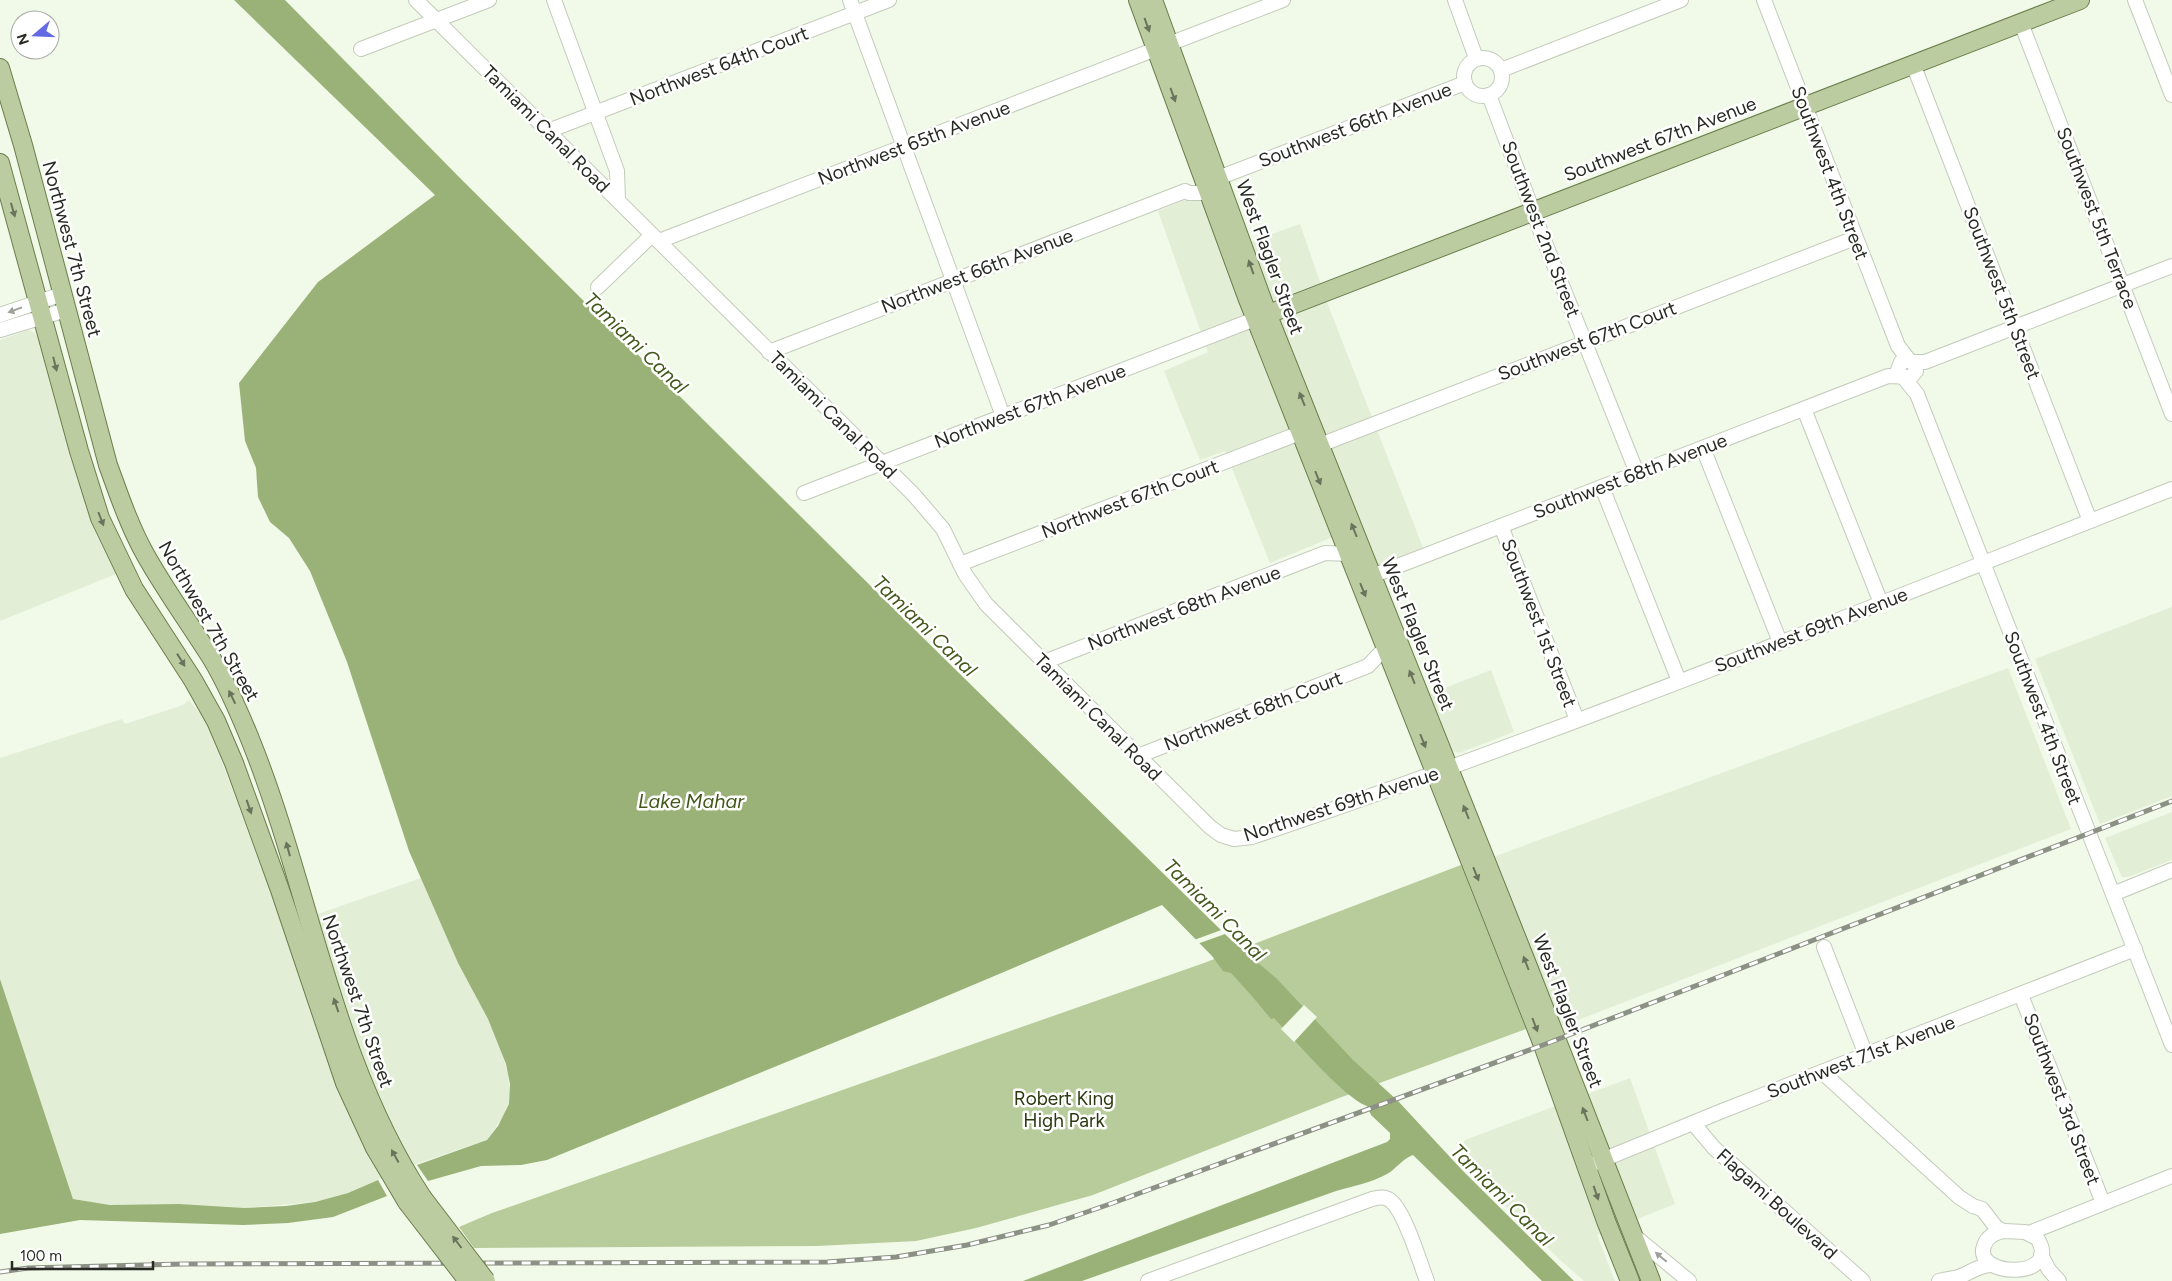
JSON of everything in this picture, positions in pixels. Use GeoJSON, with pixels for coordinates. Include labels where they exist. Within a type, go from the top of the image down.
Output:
{"type":"FeatureCollection","features":[{"type":"Feature","properties":{"kind":"main road","name":"West Flagler Street"},"geometry":{"type":"LineString","coordinates":[[1138,0],[1162,47],[1210,182],[1261,316],[1300,433],[1393,666],[1442,771]]}},
{"type":"Feature","properties":{"kind":"main road","name":"West Flagler Street"},"geometry":{"type":"LineString","coordinates":[[1153,0],[1162,47]]}},
{"type":"Feature","properties":{"kind":"main road","name":"Southwest 67th Avenue"},"geometry":{"type":"LineString","coordinates":[[1261,316],[2076,1]]}},
{"type":"Feature","properties":{"kind":"main road","name":"Northwest 7th Street"},"geometry":{"type":"LineString","coordinates":[[0,68],[9,95],[108,465],[126,515],[154,570],[216,666],[243,722],[273,801],[316,946],[369,1100],[415,1199],[468,1281]]}},
{"type":"Feature","properties":{"kind":"main road","name":"Northwest 7th Street"},"geometry":{"type":"LineString","coordinates":[[0,163],[78,451],[100,518],[134,589],[193,680],[216,721],[234,763],[346,1083],[375,1148],[415,1199],[486,1281]]}},
{"type":"Feature","properties":{"kind":"main road","name":"West Flagler Street"},"geometry":{"type":"LineString","coordinates":[[1261,316],[1320,445],[1372,576],[1442,771],[1595,1162],[1630,1281]]}},
{"type":"Feature","properties":{"kind":"main road","name":"West Flagler Street"},"geometry":{"type":"LineString","coordinates":[[1595,1162],[1653,1279]]}},
{"type":"Feature","properties":{"kind":"street","name":"Tamiami Canal Road"},"geometry":{"type":"LineString","coordinates":[[416,0],[936,518],[948,538],[970,584],[986,604],[1210,827],[1221,835],[1234,839]]}},
{"type":"Feature","properties":{"kind":"street"},"geometry":{"type":"LineString","coordinates":[[361,49],[489,0]]}},
{"type":"Feature","properties":{"kind":"street"},"geometry":{"type":"LineString","coordinates":[[554,0],[617,171],[618,200]]}},
{"type":"Feature","properties":{"kind":"street","name":"Northwest 64th Court"},"geometry":{"type":"LineString","coordinates":[[548,131],[852,7],[889,0]]}},
{"type":"Feature","properties":{"kind":"street","name":"Northwest 65th Avenue"},"geometry":{"type":"LineString","coordinates":[[598,288],[656,238],[904,147],[1282,0]]}},
{"type":"Feature","properties":{"kind":"street"},"geometry":{"type":"LineString","coordinates":[[1455,0],[1476,58]]}},
{"type":"Feature","properties":{"kind":"street"},"geometry":{"type":"LineString","coordinates":[[1501,70],[1682,0]]}},
{"type":"Feature","properties":{"kind":"street","name":"Southwest 4th Street"},"geometry":{"type":"LineString","coordinates":[[1764,0],[2172,1045]]}},
{"type":"Feature","properties":{"kind":"street"},"geometry":{"type":"LineString","coordinates":[[2135,0],[2172,95]]}},
{"type":"Feature","properties":{"kind":"street"},"geometry":{"type":"LineString","coordinates":[[852,7],[1003,416]]}},
{"type":"Feature","properties":{"kind":"street","name":"Southwest 5th Terrace"},"geometry":{"type":"LineString","coordinates":[[2021,23],[2172,414]]}},
{"type":"Feature","properties":{"kind":"street"},"geometry":{"type":"LineString","coordinates":[[1476,58],[1491,59],[1501,70],[1502,79],[1499,87],[1489,95],[1475,94],[1464,83],[1465,69],[1476,58]]}},
{"type":"Feature","properties":{"kind":"street","name":"Southwest 5th Street"},"geometry":{"type":"LineString","coordinates":[[1913,64],[2090,521]]}},
{"type":"Feature","properties":{"kind":"street","name":"Southwest 66th Avenue"},"geometry":{"type":"LineString","coordinates":[[1210,182],[1464,83]]}},
{"type":"Feature","properties":{"kind":"street","name":"Southwest 2nd Street"},"geometry":{"type":"LineString","coordinates":[[1489,95],[1532,211],[1637,473]]}},
{"type":"Feature","properties":{"kind":"street","name":"Northwest 66th Avenue"},"geometry":{"type":"LineString","coordinates":[[769,352],[1185,191],[1187,187],[1210,182]]}},
{"type":"Feature","properties":{"kind":"street","name":"Southwest 67th Court"},"geometry":{"type":"LineString","coordinates":[[1320,445],[1856,238]]}},
{"type":"Feature","properties":{"kind":"street","name":"Southwest 68th Avenue"},"geometry":{"type":"LineString","coordinates":[[1372,576],[2172,266]]}},
{"type":"Feature","properties":{"kind":"street"},"geometry":{"type":"LineString","coordinates":[[0,316],[41,309],[64,302]]}},
{"type":"Feature","properties":{"kind":"street"},"geometry":{"type":"LineString","coordinates":[[0,330],[41,309]]}},
{"type":"Feature","properties":{"kind":"street","name":"Northwest 67th Avenue"},"geometry":{"type":"LineString","coordinates":[[804,493],[1261,316]]}},
{"type":"Feature","properties":{"kind":"street"},"geometry":{"type":"LineString","coordinates":[[1804,409],[1881,603]]}},
{"type":"Feature","properties":{"kind":"street","name":"Northwest 67th Court"},"geometry":{"type":"LineString","coordinates":[[960,564],[1300,433]]}},
{"type":"Feature","properties":{"kind":"street"},"geometry":{"type":"LineString","coordinates":[[1703,448],[1780,642]]}},
{"type":"Feature","properties":{"kind":"street"},"geometry":{"type":"LineString","coordinates":[[1602,486],[1679,681]]}},
{"type":"Feature","properties":{"kind":"street","name":"Southwest 69th Avenue"},"geometry":{"type":"LineString","coordinates":[[1442,771],[2172,489]]}},
{"type":"Feature","properties":{"kind":"street","name":"Southwest 1st Street"},"geometry":{"type":"LineString","coordinates":[[1502,526],[1577,720]]}},
{"type":"Feature","properties":{"kind":"street","name":"Northwest 68th Avenue"},"geometry":{"type":"LineString","coordinates":[[1325,553],[1327,548],[1341,535]]}},
{"type":"Feature","properties":{"kind":"street","name":"Northwest 68th Avenue"},"geometry":{"type":"LineString","coordinates":[[1044,662],[1325,553],[1349,554]]}},
{"type":"Feature","properties":{"kind":"street","name":"Northwest 68th Court"},"geometry":{"type":"LineString","coordinates":[[1138,756],[1368,666],[1386,648]]}},
{"type":"Feature","properties":{"kind":"street","name":"Northwest 68th Court"},"geometry":{"type":"LineString","coordinates":[[1368,666],[1373,668],[1393,666]]}},
{"type":"Feature","properties":{"kind":"street","name":"Northwest 69th Avenue"},"geometry":{"type":"LineString","coordinates":[[1234,839],[1252,837],[1442,771]]}},
{"type":"Feature","properties":{"kind":"street"},"geometry":{"type":"LineString","coordinates":[[2113,894],[2172,870]]}},
{"type":"Feature","properties":{"kind":"street"},"geometry":{"type":"LineString","coordinates":[[1824,947],[1866,1055]]}},
{"type":"Feature","properties":{"kind":"street","name":"Southwest 71st Avenue"},"geometry":{"type":"LineString","coordinates":[[1595,1162],[2135,949]]}},
{"type":"Feature","properties":{"kind":"street","name":"Southwest 3rd Street"},"geometry":{"type":"LineString","coordinates":[[2021,995],[2103,1204]]}},
{"type":"Feature","properties":{"kind":"street"},"geometry":{"type":"LineString","coordinates":[[1822,1072],[1920,1162],[1973,1206],[1982,1209],[1996,1227],[2003,1231],[2029,1234],[2037,1238],[2049,1270],[2059,1281]]}},
{"type":"Feature","properties":{"kind":"street","name":"Flagami Boulevard"},"geometry":{"type":"LineString","coordinates":[[1693,1123],[1714,1148],[1863,1281]]}},
{"type":"Feature","properties":{"kind":"street"},"geometry":{"type":"LineString","coordinates":[[2029,1234],[2172,1176]]}},
{"type":"Feature","properties":{"kind":"street"},"geometry":{"type":"LineString","coordinates":[[1148,1281],[1372,1199],[1388,1199],[1401,1214],[1427,1281]]}},
{"type":"Feature","properties":{"kind":"street"},"geometry":{"type":"LineString","coordinates":[[1973,1206],[1983,1226],[1984,1259],[1991,1265],[2006,1270],[2031,1272],[2047,1281]]}},
{"type":"Feature","properties":{"kind":"street"},"geometry":{"type":"LineString","coordinates":[[2020,1270],[2034,1266],[2038,1262],[2041,1251],[2062,1222]]}},
{"type":"Feature","properties":{"kind":"street"},"geometry":{"type":"LineString","coordinates":[[1943,1279],[1952,1271],[1973,1260],[1991,1235],[2003,1231]]}},
{"type":"Feature","properties":{"kind":"street"},"geometry":{"type":"LineString","coordinates":[[1632,1234],[1689,1281]]}},
{"type":"Feature","properties":{"kind":"street"},"geometry":{"type":"LineString","coordinates":[[1943,1279],[1956,1278],[1978,1267],[1991,1265]]}},
{"type":"Feature","properties":{"kind":"shaded area"},"geometry":{"type":"Polygon","coordinates":[[[1190,198],[1197,199],[1204,205],[1222,252],[1300,224],[1328,305],[1424,550],[1380,566],[1375,565],[1357,527],[1270,563],[1225,451],[1200,460],[1164,371],[1208,352],[1158,211],[1190,198]]]}},
{"type":"Feature","properties":{"kind":"shaded area"},"geometry":{"type":"Polygon","coordinates":[[[28,330],[35,333],[39,340],[71,459],[96,534],[116,574],[0,621],[0,340],[28,330]]]}},
{"type":"Feature","properties":{"kind":"shaded area"},"geometry":{"type":"Polygon","coordinates":[[[2172,607],[2172,796],[2100,824],[2035,659],[2172,607]]]}},
{"type":"Feature","properties":{"kind":"shaded area"},"geometry":{"type":"Polygon","coordinates":[[[2008,668],[2071,829],[1560,1027],[1493,857],[2008,668]]]}},
{"type":"Feature","properties":{"kind":"shaded area"},"geometry":{"type":"Polygon","coordinates":[[[1491,670],[1514,732],[1459,753],[1451,751],[1427,695],[1491,670]]]}},
{"type":"Feature","properties":{"kind":"shaded area"},"geometry":{"type":"Polygon","coordinates":[[[189,700],[204,718],[219,754],[278,912],[337,1087],[382,1178],[348,1193],[315,1202],[244,1208],[110,1205],[73,1199],[0,979],[0,758],[122,719],[125,724],[183,705],[189,700]]]}},
{"type":"Feature","properties":{"kind":"shaded area"},"geometry":{"type":"Polygon","coordinates":[[[2172,812],[2172,860],[2128,877],[2122,877],[2105,838],[2172,812]]]}},
{"type":"Feature","properties":{"kind":"shaded area"},"geometry":{"type":"Polygon","coordinates":[[[421,878],[458,963],[488,1019],[500,1047],[508,1074],[510,1095],[509,1104],[504,1115],[487,1140],[410,1166],[378,1105],[315,915],[421,878]]]}},
{"type":"Feature","properties":{"kind":"shaded area"},"geometry":{"type":"Polygon","coordinates":[[[1630,1078],[1675,1204],[1597,1235],[1615,1281],[1584,1281],[1559,1259],[1455,1156],[1465,1140],[1630,1078]]]}},
{"type":"Feature","properties":{"kind":"green space","name":"Robert King High Park"},"geometry":{"type":"Polygon","coordinates":[[[1461,865],[1526,1029],[1339,1098],[1093,1195],[976,1228],[916,1241],[817,1246],[474,1248],[459,1227],[492,1213],[1204,963],[1461,865]]]}},
{"type":"Feature","properties":{"kind":"water","name":"Lake Mahar"},"geometry":{"type":"Polygon","coordinates":[[[234,0],[285,0],[458,176],[904,619],[1229,938],[1277,979],[1353,1060],[1398,1101],[1463,1171],[1574,1281],[1542,1281],[1413,1155],[1390,1172],[1375,1180],[1336,1191],[1082,1281],[1023,1281],[1387,1142],[1390,1139],[1390,1133],[1371,1115],[1367,1106],[1357,1101],[1332,1080],[1274,1018],[1271,1019],[1231,973],[1223,971],[1212,956],[1162,905],[909,1012],[547,1160],[521,1165],[481,1166],[428,1181],[417,1165],[487,1140],[498,1126],[509,1104],[510,1084],[506,1064],[488,1019],[458,963],[409,851],[347,662],[310,571],[289,538],[270,522],[258,497],[256,468],[245,441],[239,383],[318,282],[435,195],[234,0]]]}},
{"type":"Feature","properties":{"kind":"water"},"geometry":{"type":"Polygon","coordinates":[[[0,979],[73,1199],[110,1205],[179,1204],[244,1208],[286,1206],[315,1202],[348,1193],[378,1180],[387,1196],[333,1217],[288,1223],[243,1225],[80,1220],[0,1234],[0,979]]]}},
{"type":"Feature","properties":{"kind":"pier"},"geometry":{"type":"Polygon","coordinates":[[[1224,929],[1228,933],[1197,944],[1194,940],[1224,929]]]}},
{"type":"Feature","properties":{"kind":"pier"},"geometry":{"type":"Polygon","coordinates":[[[1304,1005],[1317,1017],[1294,1042],[1281,1029],[1304,1005]]]}},
{"type":"Feature","properties":{"kind":"railway"},"geometry":{"type":"LineString","coordinates":[[0,1272],[28,1268],[183,1264],[827,1262],[896,1257],[967,1245],[1049,1225],[1110,1204],[1543,1045],[2172,801]]}},
{"type":"Feature","properties":{"kind":"water label","name":"Tamiami Canal"},"geometry":{"type":"Point","coordinates":[636,343]}},
{"type":"Feature","properties":{"kind":"water label","name":"Tamiami Canal"},"geometry":{"type":"Point","coordinates":[925,626]}},
{"type":"Feature","properties":{"kind":"water label","name":"Tamiami Canal"},"geometry":{"type":"Point","coordinates":[1215,910]}},
{"type":"Feature","properties":{"kind":"water label","name":"Tamiami Canal"},"geometry":{"type":"Point","coordinates":[1502,1195]}}]}
